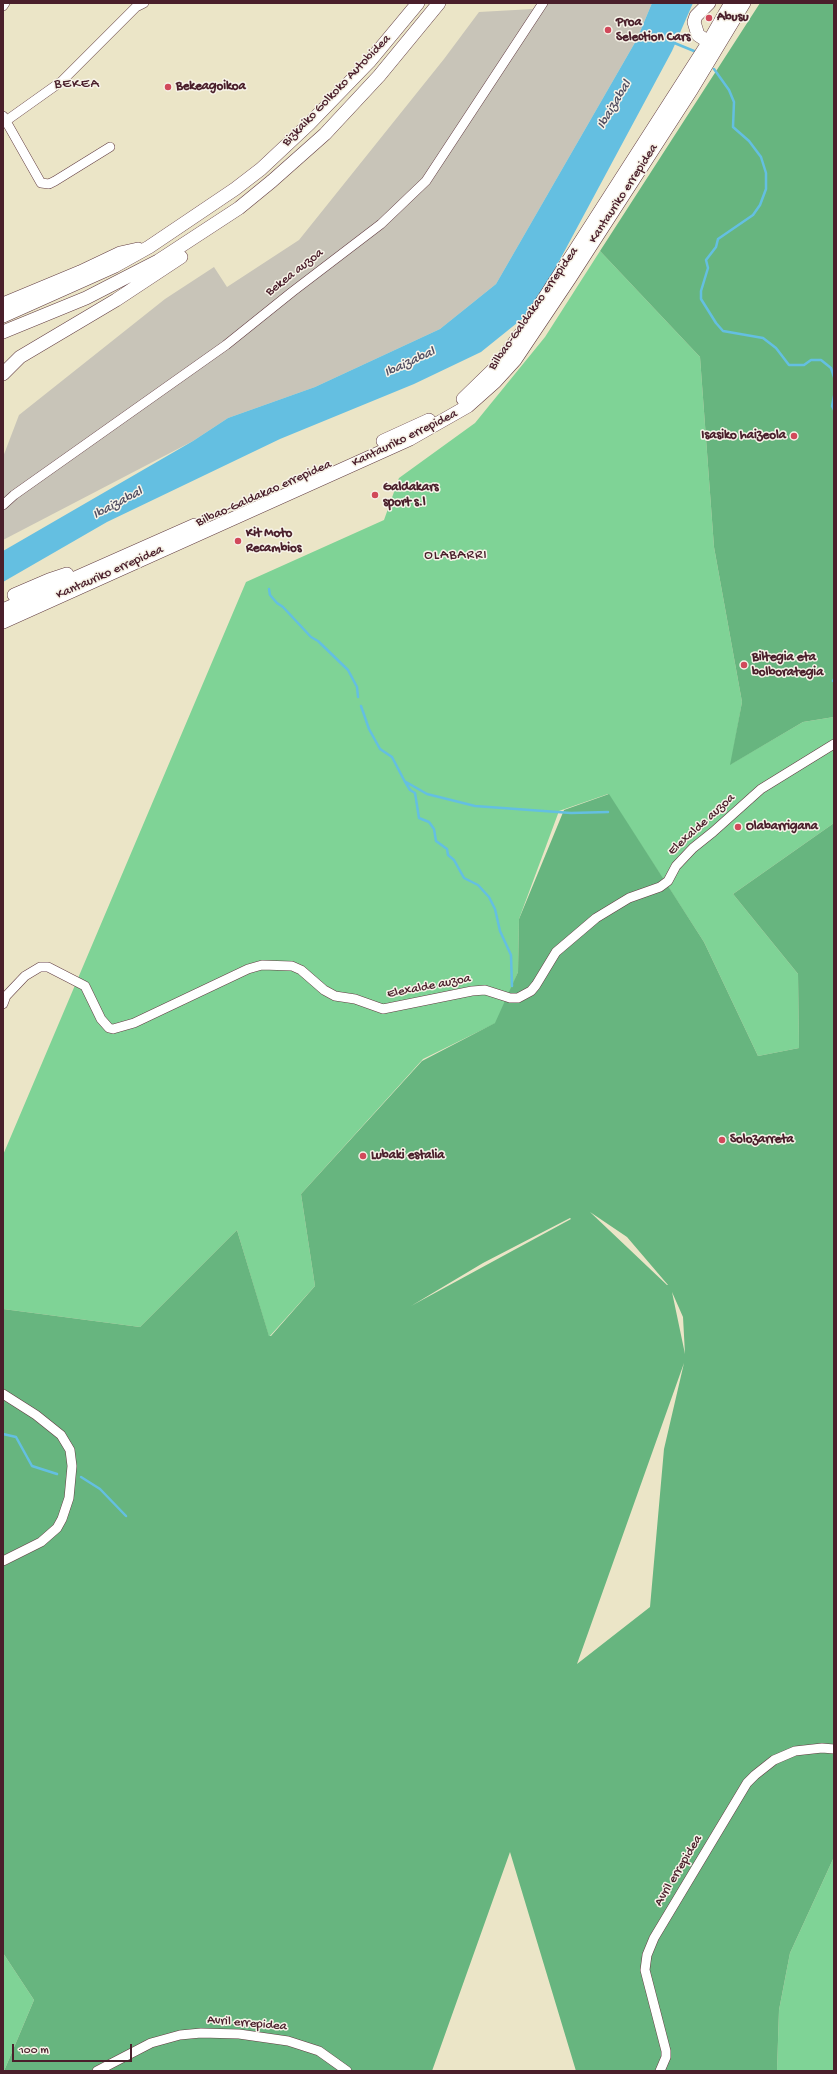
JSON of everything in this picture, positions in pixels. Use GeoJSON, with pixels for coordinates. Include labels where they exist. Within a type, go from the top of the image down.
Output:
{"type":"FeatureCollection","features":[{"type":"Feature","properties":{"kind":"highway","name":"Bizkaiko Golkoko Autobidea"},"geometry":{"type":"LineString","coordinates":[[3,316],[79,283],[149,247],[210,207],[261,169],[309,124],[369,62],[418,3]]}},
{"type":"Feature","properties":{"kind":"highway","name":"Bizkaiko Golkoko Autobidea"},"geometry":{"type":"LineString","coordinates":[[3,332],[86,298],[158,261],[239,208],[272,182],[325,134],[379,76],[439,3]]}},
{"type":"Feature","properties":{"kind":"highway"},"geometry":{"type":"LineString","coordinates":[[709,3],[696,16],[694,22],[698,35],[713,45]]}},
{"type":"Feature","properties":{"kind":"highway","name":"Bilbao-Galdakao errepidea"},"geometry":{"type":"LineString","coordinates":[[150,545],[441,414],[466,397],[498,364],[527,325],[713,45],[731,3]]}},
{"type":"Feature","properties":{"kind":"highway","name":"Kantauriko errepidea"},"geometry":{"type":"LineString","coordinates":[[3,622],[410,439],[468,406],[495,382],[515,360],[570,278],[713,45],[744,3]]}},
{"type":"Feature","properties":{"kind":"highway"},"geometry":{"type":"LineString","coordinates":[[3,374],[20,357],[116,300],[185,254],[239,208]]}},
{"type":"Feature","properties":{"kind":"highway"},"geometry":{"type":"LineString","coordinates":[[3,304],[80,272],[120,253],[149,247]]}},
{"type":"Feature","properties":{"kind":"highway","name":"Kantauriko errepidea"},"geometry":{"type":"LineString","coordinates":[[3,610],[150,545]]}},
{"type":"Feature","properties":{"kind":"highway"},"geometry":{"type":"LineString","coordinates":[[3,600],[48,580],[113,562]]}},
{"type":"Feature","properties":{"kind":"highway"},"geometry":{"type":"LineString","coordinates":[[3,626],[30,610]]}},
{"type":"Feature","properties":{"kind":"street"},"geometry":{"type":"LineString","coordinates":[[110,147],[55,181],[49,184],[41,183],[4,120],[62,81],[136,7],[144,3]]}},
{"type":"Feature","properties":{"kind":"street","name":"Bekea auzoa"},"geometry":{"type":"LineString","coordinates":[[3,505],[21,490],[226,345],[381,224],[426,181],[543,3]]}},
{"type":"Feature","properties":{"kind":"street","name":"Elexalde auzoa"},"geometry":{"type":"LineString","coordinates":[[3,1004],[6,996],[25,976],[40,967],[48,967],[85,986],[101,1019],[109,1028],[134,1023],[248,969],[262,965],[292,966],[301,970],[312,982],[329,993],[355,999],[383,1009],[472,991],[485,990],[510,998],[518,998],[533,988],[556,952],[596,918],[629,898],[660,887],[668,881],[676,866],[693,848],[761,790],[834,744]]}},
{"type":"Feature","properties":{"kind":"street"},"geometry":{"type":"LineString","coordinates":[[3,1394],[36,1415],[61,1435],[70,1450],[72,1466],[69,1498],[57,1528],[40,1542],[3,1561]]}},
{"type":"Feature","properties":{"kind":"street","name":"Avril errepidea"},"geometry":{"type":"LineString","coordinates":[[660,2071],[666,2057],[666,2050],[645,1970],[647,1955],[654,1938],[747,1783],[754,1775],[774,1760],[790,1752],[816,1748],[834,1749]]}},
{"type":"Feature","properties":{"kind":"street","name":"Avril errepidea"},"geometry":{"type":"LineString","coordinates":[[97,2071],[151,2043],[175,2036],[200,2033],[239,2034],[288,2041],[319,2051],[347,2071]]}},
{"type":"Feature","properties":{"kind":"shaded area"},"geometry":{"type":"Polygon","coordinates":[[[537,3],[652,3],[637,39],[496,284],[440,329],[315,387],[228,418],[193,441],[3,540],[3,457],[19,415],[165,299],[214,267],[227,287],[299,240],[444,59],[479,12],[533,9],[537,3]]]}},
{"type":"Feature","properties":{"kind":"green space"},"geometry":{"type":"Polygon","coordinates":[[[760,3],[834,3],[834,717],[803,722],[730,765],[742,702],[714,547],[700,357],[600,251],[760,3]]]}},
{"type":"Feature","properties":{"kind":"green space"},"geometry":{"type":"Polygon","coordinates":[[[600,251],[700,357],[714,547],[742,702],[731,764],[803,722],[834,717],[834,823],[733,894],[798,974],[799,1048],[758,1056],[704,942],[608,794],[559,811],[519,919],[518,972],[498,1022],[423,1059],[301,1194],[315,1286],[269,1337],[237,1230],[140,1327],[3,1309],[3,1155],[246,582],[384,520],[399,478],[475,423],[545,337],[600,251]]]}},
{"type":"Feature","properties":{"kind":"green space"},"geometry":{"type":"Polygon","coordinates":[[[609,794],[704,942],[758,1056],[799,1048],[798,974],[733,894],[834,823],[834,1857],[790,1953],[779,2010],[777,2071],[576,2071],[510,1852],[432,2071],[4,2071],[34,2000],[3,1953],[3,1309],[140,1327],[237,1230],[269,1336],[271,1336],[315,1286],[301,1194],[422,1061],[495,1023],[518,972],[519,919],[564,810],[609,794]],[[590,1212],[667,1285],[627,1237],[590,1212]],[[570,1218],[483,1263],[411,1306],[571,1219],[570,1218]],[[672,1292],[685,1354],[683,1317],[672,1292]],[[684,1363],[577,1664],[650,1607],[664,1449],[684,1363]]]}},
{"type":"Feature","properties":{"kind":"green space"},"geometry":{"type":"Polygon","coordinates":[[[834,1857],[834,2071],[777,2071],[779,2010],[790,1953],[834,1857]]]}},
{"type":"Feature","properties":{"kind":"green space"},"geometry":{"type":"Polygon","coordinates":[[[3,1953],[34,2000],[4,2071],[3,2071],[3,1953]]]}},
{"type":"Feature","properties":{"kind":"water","name":"Ibaizabal"},"geometry":{"type":"Polygon","coordinates":[[[652,3],[693,3],[672,51],[542,293],[522,319],[481,352],[414,384],[280,439],[107,522],[3,582],[3,551],[193,441],[228,418],[315,387],[440,329],[496,284],[637,39],[652,3]]]}},
{"type":"Feature","properties":{"kind":"waterway"},"geometry":{"type":"LineString","coordinates":[[672,42],[694,51]]}},
{"type":"Feature","properties":{"kind":"waterway"},"geometry":{"type":"LineString","coordinates":[[714,69],[729,90],[734,102],[733,127],[749,141],[761,157],[766,173],[766,189],[760,205],[753,215],[718,239],[716,247],[706,260],[708,268],[701,291],[701,299],[716,323],[723,331],[763,338],[776,348],[789,365],[804,365],[811,360],[821,360],[831,368],[834,377]]}},
{"type":"Feature","properties":{"kind":"waterway"},"geometry":{"type":"LineString","coordinates":[[834,396],[832,406],[834,410]]}},
{"type":"Feature","properties":{"kind":"waterway"},"geometry":{"type":"LineString","coordinates":[[269,589],[270,595],[277,603],[283,607],[311,637],[318,641],[348,670],[357,687],[358,697]]}},
{"type":"Feature","properties":{"kind":"waterway"},"geometry":{"type":"LineString","coordinates":[[361,706],[369,729],[380,749],[392,757],[410,790],[415,793],[419,818],[429,822],[434,829],[436,841],[447,849],[448,855],[454,860],[464,878],[478,885],[489,897],[495,909],[500,931],[511,955],[512,986]]}},
{"type":"Feature","properties":{"kind":"waterway"},"geometry":{"type":"LineString","coordinates":[[406,782],[427,794],[475,806],[571,813],[608,812]]}},
{"type":"Feature","properties":{"kind":"waterway"},"geometry":{"type":"LineString","coordinates":[[3,1434],[16,1437],[32,1466],[57,1474]]}},
{"type":"Feature","properties":{"kind":"waterway"},"geometry":{"type":"LineString","coordinates":[[81,1477],[100,1489],[126,1516]]}},
{"type":"Feature","properties":{"kind":"place","name":"Abusu"},"geometry":{"type":"Point","coordinates":[709,18]}},
{"type":"Feature","properties":{"kind":"place","name":"Proa Selection Cars"},"geometry":{"type":"Point","coordinates":[608,30]}},
{"type":"Feature","properties":{"kind":"place","name":"Bekeagoikoa"},"geometry":{"type":"Point","coordinates":[168,87]}},
{"type":"Feature","properties":{"kind":"place","name":"Isasiko haizeola"},"geometry":{"type":"Point","coordinates":[794,436]}},
{"type":"Feature","properties":{"kind":"place","name":"Galdakars sport s.l"},"geometry":{"type":"Point","coordinates":[375,495]}},
{"type":"Feature","properties":{"kind":"place","name":"Kit Moto Recambios"},"geometry":{"type":"Point","coordinates":[238,541]}},
{"type":"Feature","properties":{"kind":"place","name":"Biltegia eta bolborategia"},"geometry":{"type":"Point","coordinates":[744,665]}},
{"type":"Feature","properties":{"kind":"place","name":"Olabarrigana"},"geometry":{"type":"Point","coordinates":[738,827]}},
{"type":"Feature","properties":{"kind":"place","name":"Solozarreta"},"geometry":{"type":"Point","coordinates":[722,1140]}},
{"type":"Feature","properties":{"kind":"place","name":"Lubaki estalia"},"geometry":{"type":"Point","coordinates":[363,1156]}},
{"type":"Feature","properties":{"kind":"district","name":"BEKEA"},"geometry":{"type":"Point","coordinates":[77,85]}},
{"type":"Feature","properties":{"kind":"district","name":"OLABARRI"},"geometry":{"type":"Point","coordinates":[456,556]}}]}
